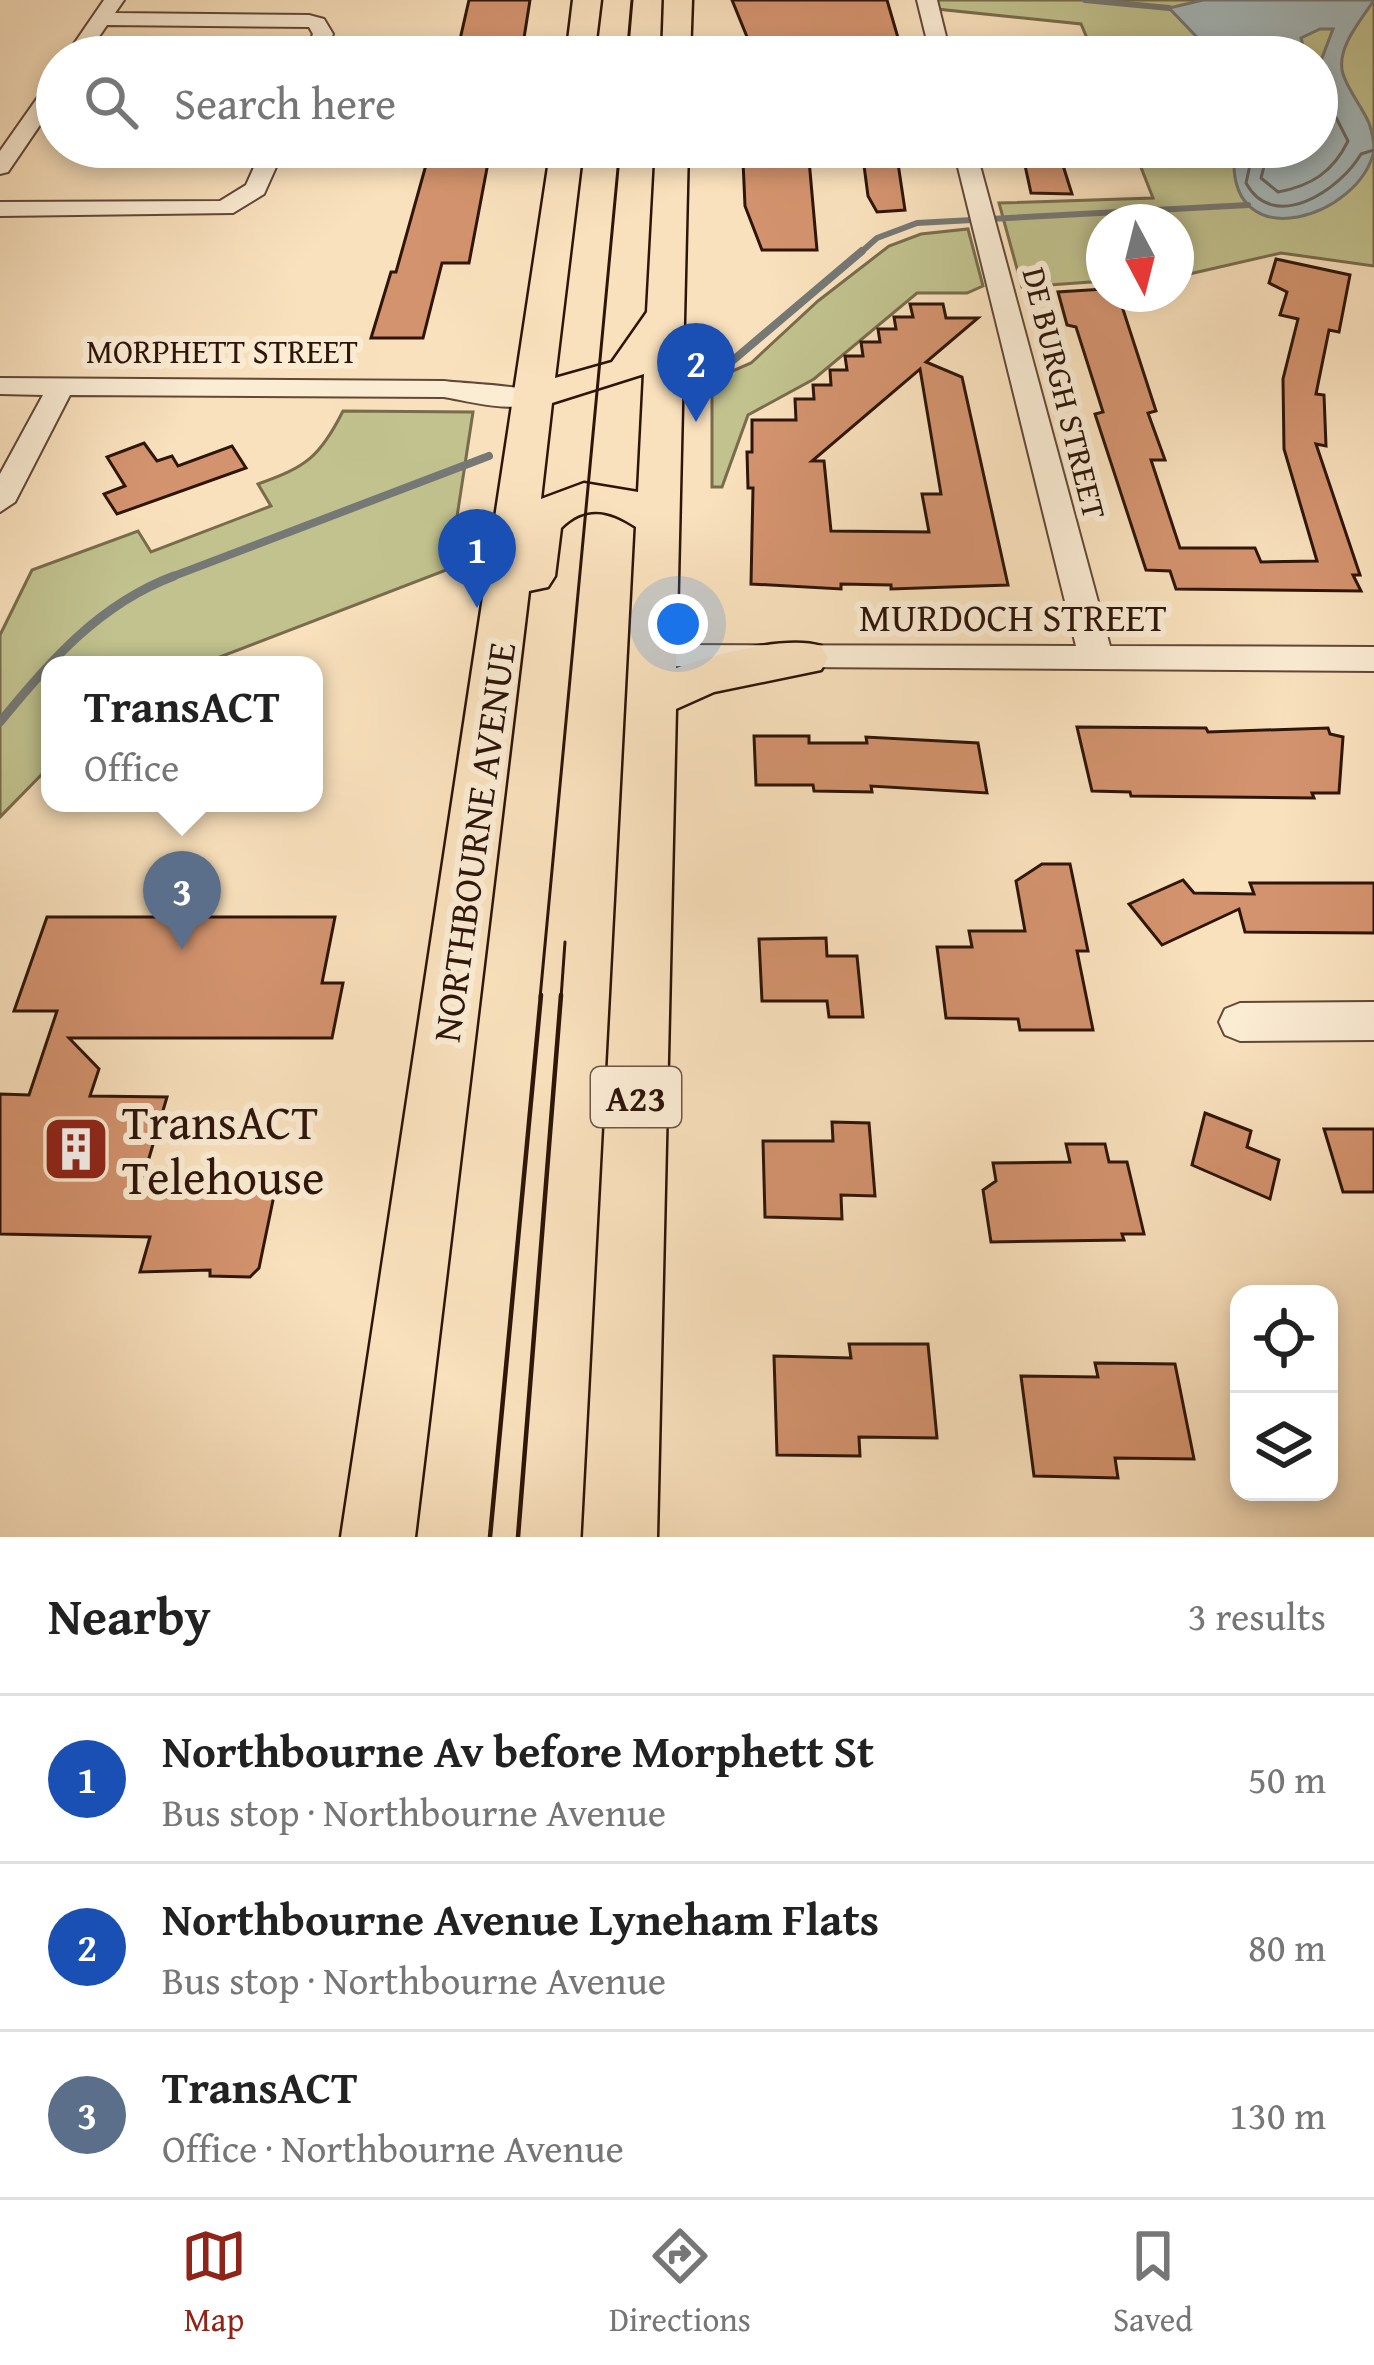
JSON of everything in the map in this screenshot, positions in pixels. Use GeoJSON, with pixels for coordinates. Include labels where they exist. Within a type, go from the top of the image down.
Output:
{"type":"FeatureCollection","features":[{"type":"Feature","properties":{"kind":"highway"},"geometry":{"type":"LineString","coordinates":[[583,36],[587,0]]}},
{"type":"Feature","properties":{"kind":"highway"},"geometry":{"type":"LineString","coordinates":[[677,36],[678,0]]}},
{"type":"Feature","properties":{"kind":"highway","name":"NORTHBOURNE AVENUE"},"geometry":{"type":"LineString","coordinates":[[378,1537],[564,168]]}},
{"type":"Feature","properties":{"kind":"highway","name":"A23"},"geometry":{"type":"LineString","coordinates":[[620,1537],[671,168]]}},
{"type":"Feature","properties":{"kind":"highway"},"geometry":{"type":"LineString","coordinates":[[536,376],[626,370],[635,363],[649,330],[664,316]]}},
{"type":"Feature","properties":{"kind":"highway"},"geometry":{"type":"LineString","coordinates":[[482,768],[530,591],[541,523],[556,509],[589,496],[618,498],[657,520]]}},
{"type":"Feature","properties":{"kind":"highway"},"geometry":{"type":"LineString","coordinates":[[651,678],[706,676],[804,658]]}},
{"type":"Feature","properties":{"kind":"street"},"geometry":{"type":"LineString","coordinates":[[89,36],[114,0]]}},
{"type":"Feature","properties":{"kind":"street"},"geometry":{"type":"LineString","coordinates":[[927,0],[936,36]]}},
{"type":"Feature","properties":{"kind":"street"},"geometry":{"type":"LineString","coordinates":[[101,19],[309,20],[317,22],[322,36]]}},
{"type":"Feature","properties":{"kind":"street"},"geometry":{"type":"LineString","coordinates":[[0,167],[36,114]]}},
{"type":"Feature","properties":{"kind":"street"},"geometry":{"type":"LineString","coordinates":[[0,209],[225,208],[256,189],[265,168]]}},
{"type":"Feature","properties":{"kind":"street","name":"DE BURGH STREET"},"geometry":{"type":"LineString","coordinates":[[969,168],[1096,657]]}},
{"type":"Feature","properties":{"kind":"street","name":"MORPHETT STREET"},"geometry":{"type":"LineString","coordinates":[[0,386],[444,389],[490,397],[536,376]]}},
{"type":"Feature","properties":{"kind":"street","name":"MORPHETT STREET"},"geometry":{"type":"LineString","coordinates":[[444,389],[536,376]]}},
{"type":"Feature","properties":{"kind":"street"},"geometry":{"type":"LineString","coordinates":[[0,502],[61,386]]}},
{"type":"Feature","properties":{"kind":"street","name":"MURDOCH STREET"},"geometry":{"type":"LineString","coordinates":[[804,658],[1374,659]]}},
{"type":"Feature","properties":{"kind":"street"},"geometry":{"type":"LineString","coordinates":[[1240,1022],[1374,1021]]}},
{"type":"Feature","properties":{"kind":"green space"},"geometry":{"type":"Polygon","coordinates":[[[935,0],[1374,0],[1374,266],[1281,253],[1194,273],[1194,204],[1086,204],[1086,282],[1022,287],[999,203],[1153,198],[1141,168],[1338,168],[1338,36],[1086,36],[1081,24],[937,9],[935,0]]]}},
{"type":"Feature","properties":{"kind":"green space"},"geometry":{"type":"Polygon","coordinates":[[[968,229],[983,286],[967,293],[917,293],[814,379],[748,415],[722,487],[712,487],[712,380],[751,363],[818,301],[889,246],[921,234],[968,229]]]}},
{"type":"Feature","properties":{"kind":"green space"},"geometry":{"type":"Polygon","coordinates":[[[343,411],[473,412],[449,569],[222,656],[41,656],[41,775],[0,817],[0,635],[32,570],[138,531],[151,552],[271,506],[258,484],[310,458],[343,411]]]}},
{"type":"Feature","properties":{"kind":"water"},"geometry":{"type":"Polygon","coordinates":[[[1203,0],[1374,0],[1343,54],[1343,74],[1369,123],[1374,150],[1364,174],[1346,194],[1323,209],[1273,218],[1252,209],[1238,189],[1235,168],[1338,168],[1338,36],[1330,36],[1333,29],[1305,36],[1196,36],[1169,8],[1203,0]]]}},
{"type":"Feature","properties":{"kind":"building"},"geometry":{"type":"Polygon","coordinates":[[[469,0],[530,0],[524,36],[461,36],[469,0]]]}},
{"type":"Feature","properties":{"kind":"building"},"geometry":{"type":"Polygon","coordinates":[[[732,0],[887,0],[897,36],[747,36],[732,0]]]}},
{"type":"Feature","properties":{"kind":"building"},"geometry":{"type":"Polygon","coordinates":[[[425,168],[487,168],[469,263],[442,263],[423,338],[371,338],[391,272],[396,272],[425,168]]]}},
{"type":"Feature","properties":{"kind":"building"},"geometry":{"type":"Polygon","coordinates":[[[743,168],[810,168],[817,250],[762,250],[745,206],[743,168]]]}},
{"type":"Feature","properties":{"kind":"building"},"geometry":{"type":"Polygon","coordinates":[[[864,168],[899,168],[905,210],[877,212],[868,196],[864,168]]]}},
{"type":"Feature","properties":{"kind":"building"},"geometry":{"type":"Polygon","coordinates":[[[1026,168],[1064,168],[1072,194],[1031,193],[1026,168]]]}},
{"type":"Feature","properties":{"kind":"building"},"geometry":{"type":"Polygon","coordinates":[[[1276,259],[1350,275],[1339,332],[1329,330],[1316,394],[1324,395],[1326,446],[1316,444],[1360,575],[1353,575],[1361,591],[1176,589],[1170,571],[1146,570],[1095,414],[1103,412],[1076,327],[1067,325],[1058,292],[1086,290],[1086,312],[1124,312],[1156,411],[1148,413],[1165,460],[1151,460],[1180,548],[1255,548],[1261,562],[1317,561],[1284,449],[1283,379],[1298,319],[1280,315],[1287,292],[1269,283],[1276,259]]]}},
{"type":"Feature","properties":{"kind":"building"},"geometry":{"type":"Polygon","coordinates":[[[910,304],[943,304],[946,318],[978,318],[926,362],[962,377],[1008,585],[891,589],[891,585],[841,584],[841,589],[751,584],[753,488],[748,488],[747,452],[752,452],[752,420],[796,420],[795,399],[814,399],[813,385],[831,385],[830,370],[847,370],[845,356],[863,356],[861,342],[880,342],[878,329],[896,329],[894,317],[913,317],[910,304]],[[920,369],[812,461],[824,461],[831,531],[929,532],[922,494],[941,494],[920,369]]]}},
{"type":"Feature","properties":{"kind":"building"},"geometry":{"type":"Polygon","coordinates":[[[144,443],[157,461],[172,456],[178,466],[232,446],[246,468],[117,514],[104,494],[125,486],[107,457],[144,443]]]}},
{"type":"Feature","properties":{"kind":"building"},"geometry":{"type":"Polygon","coordinates":[[[1077,727],[1206,728],[1208,732],[1328,728],[1330,734],[1343,737],[1339,793],[1312,793],[1314,798],[1131,796],[1130,792],[1092,791],[1077,727]]]}},
{"type":"Feature","properties":{"kind":"building"},"geometry":{"type":"Polygon","coordinates":[[[754,736],[809,736],[809,743],[867,743],[866,737],[978,743],[987,793],[871,786],[872,792],[814,791],[813,785],[756,785],[754,736]]]}},
{"type":"Feature","properties":{"kind":"building"},"geometry":{"type":"Polygon","coordinates":[[[1042,864],[1070,864],[1088,951],[1077,951],[1093,1030],[1020,1030],[1018,1019],[946,1018],[937,947],[972,947],[969,931],[1025,931],[1016,881],[1042,864]]]}},
{"type":"Feature","properties":{"kind":"building"},"geometry":{"type":"Polygon","coordinates":[[[1183,880],[1194,893],[1254,894],[1250,883],[1374,883],[1374,933],[1245,932],[1239,909],[1162,945],[1129,904],[1183,880]]]}},
{"type":"Feature","properties":{"kind":"building"},"geometry":{"type":"Polygon","coordinates":[[[47,917],[335,917],[322,983],[343,983],[332,1038],[69,1038],[99,1069],[90,1096],[167,1097],[144,1175],[278,1176],[259,1268],[250,1277],[210,1276],[210,1270],[140,1272],[150,1237],[0,1234],[0,1094],[29,1095],[57,1011],[14,1011],[47,917]]]}},
{"type":"Feature","properties":{"kind":"building"},"geometry":{"type":"Polygon","coordinates":[[[826,938],[827,956],[857,956],[863,1017],[829,1017],[827,1001],[762,1001],[759,939],[826,938]]]}},
{"type":"Feature","properties":{"kind":"building"},"geometry":{"type":"Polygon","coordinates":[[[1205,1113],[1251,1131],[1247,1147],[1279,1160],[1270,1199],[1192,1165],[1205,1113]]]}},
{"type":"Feature","properties":{"kind":"building"},"geometry":{"type":"Polygon","coordinates":[[[832,1122],[869,1123],[875,1196],[841,1195],[842,1219],[765,1217],[763,1141],[833,1141],[832,1122]]]}},
{"type":"Feature","properties":{"kind":"building"},"geometry":{"type":"Polygon","coordinates":[[[1324,1129],[1374,1129],[1374,1192],[1343,1192],[1324,1129]]]}},
{"type":"Feature","properties":{"kind":"building"},"geometry":{"type":"Polygon","coordinates":[[[1066,1144],[1105,1144],[1109,1162],[1127,1162],[1144,1234],[1122,1234],[1124,1240],[991,1242],[983,1190],[996,1181],[993,1163],[1070,1162],[1066,1144]]]}},
{"type":"Feature","properties":{"kind":"building"},"geometry":{"type":"Polygon","coordinates":[[[849,1344],[928,1344],[937,1438],[859,1437],[860,1456],[777,1455],[774,1356],[851,1358],[849,1344]]]}},
{"type":"Feature","properties":{"kind":"building"},"geometry":{"type":"Polygon","coordinates":[[[1095,1363],[1175,1364],[1194,1459],[1115,1458],[1118,1478],[1034,1476],[1021,1376],[1098,1377],[1095,1363]]]}},
{"type":"Feature","properties":{"kind":"waterway"},"geometry":{"type":"LineString","coordinates":[[1085,0],[1169,8]]}},
{"type":"Feature","properties":{"kind":"waterway"},"geometry":{"type":"LineString","coordinates":[[859,254],[877,238],[917,223],[1248,205]]}},
{"type":"Feature","properties":{"kind":"waterway"},"geometry":{"type":"LineString","coordinates":[[700,372],[731,362],[862,251]]}},
{"type":"Feature","properties":{"kind":"waterway"},"geometry":{"type":"LineString","coordinates":[[166,579],[489,456]]}},
{"type":"Feature","properties":{"kind":"waterway"},"geometry":{"type":"LineString","coordinates":[[58,656],[122,602],[174,576]]}},
{"type":"Feature","properties":{"kind":"waterway"},"geometry":{"type":"LineString","coordinates":[[0,722],[41,674]]}},
{"type":"Feature","properties":{"kind":"tram line"},"geometry":{"type":"LineString","coordinates":[[629,36],[632,0]]}},
{"type":"Feature","properties":{"kind":"tram line"},"geometry":{"type":"LineString","coordinates":[[540,998],[618,168]]}},
{"type":"Feature","properties":{"kind":"tram line"},"geometry":{"type":"LineString","coordinates":[[561,998],[565,942]]}},
{"type":"Feature","properties":{"kind":"tram line"},"geometry":{"type":"LineString","coordinates":[[490,1537],[541,995]]}},
{"type":"Feature","properties":{"kind":"tram line"},"geometry":{"type":"LineString","coordinates":[[518,1537],[561,995]]}},
{"type":"Feature","properties":{"kind":"place","name":"Northbourne Avenue Lyneham Flats"},"geometry":{"type":"Point","coordinates":[696,422]}},
{"type":"Feature","properties":{"kind":"place","name":"Northbourne Av before Morphett St"},"geometry":{"type":"Point","coordinates":[477,608]}},
{"type":"Feature","properties":{"kind":"place","name":"TransACT"},"geometry":{"type":"Point","coordinates":[182,950]}},
{"type":"Feature","properties":{"kind":"place","name":"TransACT Telehouse"},"geometry":{"type":"Point","coordinates":[76,1149]}}]}
